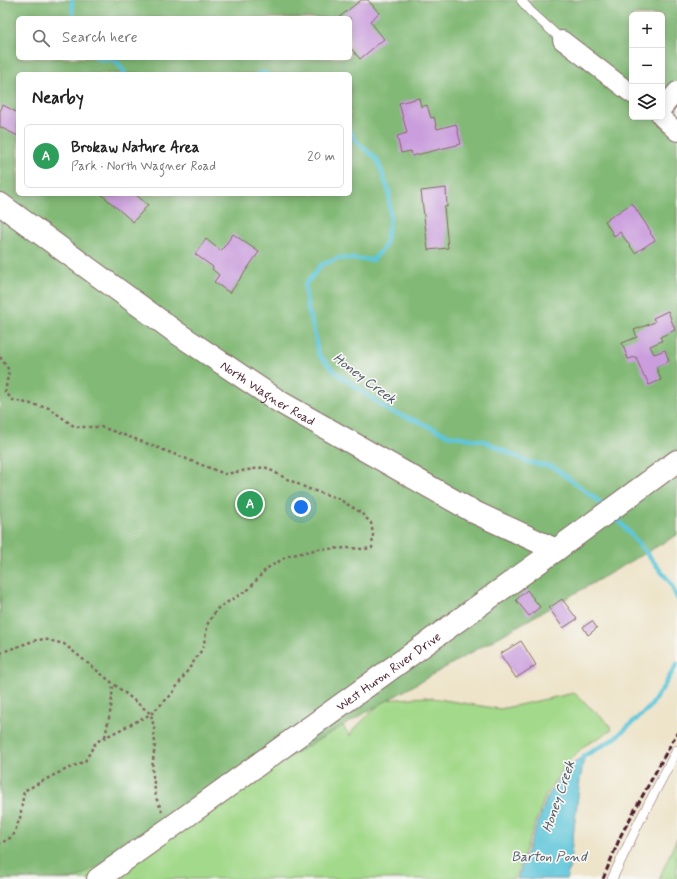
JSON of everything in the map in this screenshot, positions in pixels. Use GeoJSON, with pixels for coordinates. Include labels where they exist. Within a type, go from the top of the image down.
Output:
{"type":"FeatureCollection","features":[{"type":"Feature","properties":{"kind":"street"},"geometry":{"type":"LineString","coordinates":[[562,40],[629,92]]}},
{"type":"Feature","properties":{"kind":"street"},"geometry":{"type":"LineString","coordinates":[[665,105],[677,91]]}},
{"type":"Feature","properties":{"kind":"street"},"geometry":{"type":"LineString","coordinates":[[664,120],[677,132]]}},
{"type":"Feature","properties":{"kind":"street","name":"North Wagner Road"},"geometry":{"type":"LineString","coordinates":[[0,204],[177,333],[280,402],[474,512],[556,550]]}},
{"type":"Feature","properties":{"kind":"street","name":"West Huron River Drive"},"geometry":{"type":"LineString","coordinates":[[98,879],[556,550],[677,460]]}},
{"type":"Feature","properties":{"kind":"lane"},"geometry":{"type":"LineString","coordinates":[[521,0],[530,11],[562,40]]}},
{"type":"Feature","properties":{"kind":"lane"},"geometry":{"type":"LineString","coordinates":[[612,879],[638,822],[677,750]]}},
{"type":"Feature","properties":{"kind":"path"},"geometry":{"type":"LineString","coordinates":[[0,357],[9,370],[5,392],[13,400],[49,408],[75,427],[101,427],[225,474],[266,467],[309,489],[337,498],[360,512],[371,523],[374,534],[372,548],[319,549],[288,556],[266,569],[249,588],[218,608],[208,624],[203,648],[171,695],[151,714],[96,742],[84,761],[24,791],[20,818],[13,836],[0,844]]}},
{"type":"Feature","properties":{"kind":"path"},"geometry":{"type":"LineString","coordinates":[[0,653],[33,641],[44,639],[64,644],[151,714],[155,745],[152,768],[156,798],[170,828]]}},
{"type":"Feature","properties":{"kind":"path"},"geometry":{"type":"LineString","coordinates":[[105,738],[114,684]]}},
{"type":"Feature","properties":{"kind":"green space"},"geometry":{"type":"Polygon","coordinates":[[[0,0],[677,0],[677,535],[75,879],[0,879],[0,0]]]}},
{"type":"Feature","properties":{"kind":"green space"},"geometry":{"type":"Polygon","coordinates":[[[0,191],[330,708],[350,736],[353,730],[384,700],[426,697],[500,709],[574,693],[608,723],[612,730],[584,746],[565,765],[545,797],[515,879],[0,879],[0,191]]]}},
{"type":"Feature","properties":{"kind":"green space"},"geometry":{"type":"Polygon","coordinates":[[[677,838],[677,879],[659,879],[677,838]]]}},
{"type":"Feature","properties":{"kind":"water","name":"Barton Pond"},"geometry":{"type":"Polygon","coordinates":[[[584,756],[569,870],[566,879],[517,879],[547,798],[566,767],[584,756]]]}},
{"type":"Feature","properties":{"kind":"building"},"geometry":{"type":"Polygon","coordinates":[[[361,0],[368,0],[379,13],[370,21],[384,39],[360,59],[352,49],[352,16],[341,16],[361,0]]]}},
{"type":"Feature","properties":{"kind":"building"},"geometry":{"type":"Polygon","coordinates":[[[419,98],[421,107],[427,105],[431,118],[434,117],[437,129],[456,124],[461,144],[412,156],[411,151],[401,153],[397,136],[407,133],[399,103],[419,98]]]}},
{"type":"Feature","properties":{"kind":"building"},"geometry":{"type":"Polygon","coordinates":[[[3,105],[16,112],[16,135],[0,127],[0,111],[3,105]]]}},
{"type":"Feature","properties":{"kind":"building"},"geometry":{"type":"Polygon","coordinates":[[[446,188],[447,207],[444,207],[448,248],[428,250],[421,191],[446,188]]]}},
{"type":"Feature","properties":{"kind":"building"},"geometry":{"type":"Polygon","coordinates":[[[103,196],[137,196],[148,205],[133,222],[103,196]]]}},
{"type":"Feature","properties":{"kind":"building"},"geometry":{"type":"Polygon","coordinates":[[[632,203],[655,240],[635,253],[620,232],[614,236],[605,221],[632,203]]]}},
{"type":"Feature","properties":{"kind":"building"},"geometry":{"type":"Polygon","coordinates":[[[233,234],[259,252],[230,293],[214,282],[219,275],[212,269],[213,267],[195,254],[206,239],[221,251],[233,234]]]}},
{"type":"Feature","properties":{"kind":"building"},"geometry":{"type":"Polygon","coordinates":[[[668,311],[675,330],[660,337],[662,341],[650,346],[654,354],[665,350],[669,361],[656,367],[661,380],[649,385],[636,357],[628,359],[622,343],[637,337],[634,330],[655,322],[653,318],[668,311]]]}},
{"type":"Feature","properties":{"kind":"building"},"geometry":{"type":"Polygon","coordinates":[[[527,590],[540,607],[529,616],[516,600],[527,590]]]}},
{"type":"Feature","properties":{"kind":"building"},"geometry":{"type":"Polygon","coordinates":[[[562,599],[577,619],[563,628],[549,608],[562,599]]]}},
{"type":"Feature","properties":{"kind":"building"},"geometry":{"type":"Polygon","coordinates":[[[592,621],[597,628],[588,635],[583,627],[592,621]]]}},
{"type":"Feature","properties":{"kind":"building"},"geometry":{"type":"Polygon","coordinates":[[[521,641],[536,665],[516,678],[500,654],[521,641]]]}},
{"type":"Feature","properties":{"kind":"waterway","name":"Honey Creek"},"geometry":{"type":"LineString","coordinates":[[72,0],[73,16]]}},
{"type":"Feature","properties":{"kind":"waterway","name":"Honey Creek"},"geometry":{"type":"LineString","coordinates":[[112,60],[117,62],[124,72]]}},
{"type":"Feature","properties":{"kind":"waterway","name":"Honey Creek"},"geometry":{"type":"LineString","coordinates":[[352,134],[356,141],[377,159],[389,192],[390,219],[385,246],[373,260],[339,258],[321,265],[305,285],[307,306],[318,354],[335,372],[389,411],[417,421],[448,435],[484,441],[528,462],[553,467],[595,498],[605,508]]}},
{"type":"Feature","properties":{"kind":"waterway","name":"Honey Creek"},"geometry":{"type":"LineString","coordinates":[[613,516],[620,522],[670,582],[677,598]]}},
{"type":"Feature","properties":{"kind":"waterway","name":"Honey Creek"},"geometry":{"type":"LineString","coordinates":[[582,760],[584,756],[614,739],[650,707],[677,664]]}},
{"type":"Feature","properties":{"kind":"railway"},"geometry":{"type":"LineString","coordinates":[[603,879],[621,835],[677,733]]}},
{"type":"Feature","properties":{"kind":"place","name":"Brokaw Nature Area"},"geometry":{"type":"Point","coordinates":[250,504]}}]}
